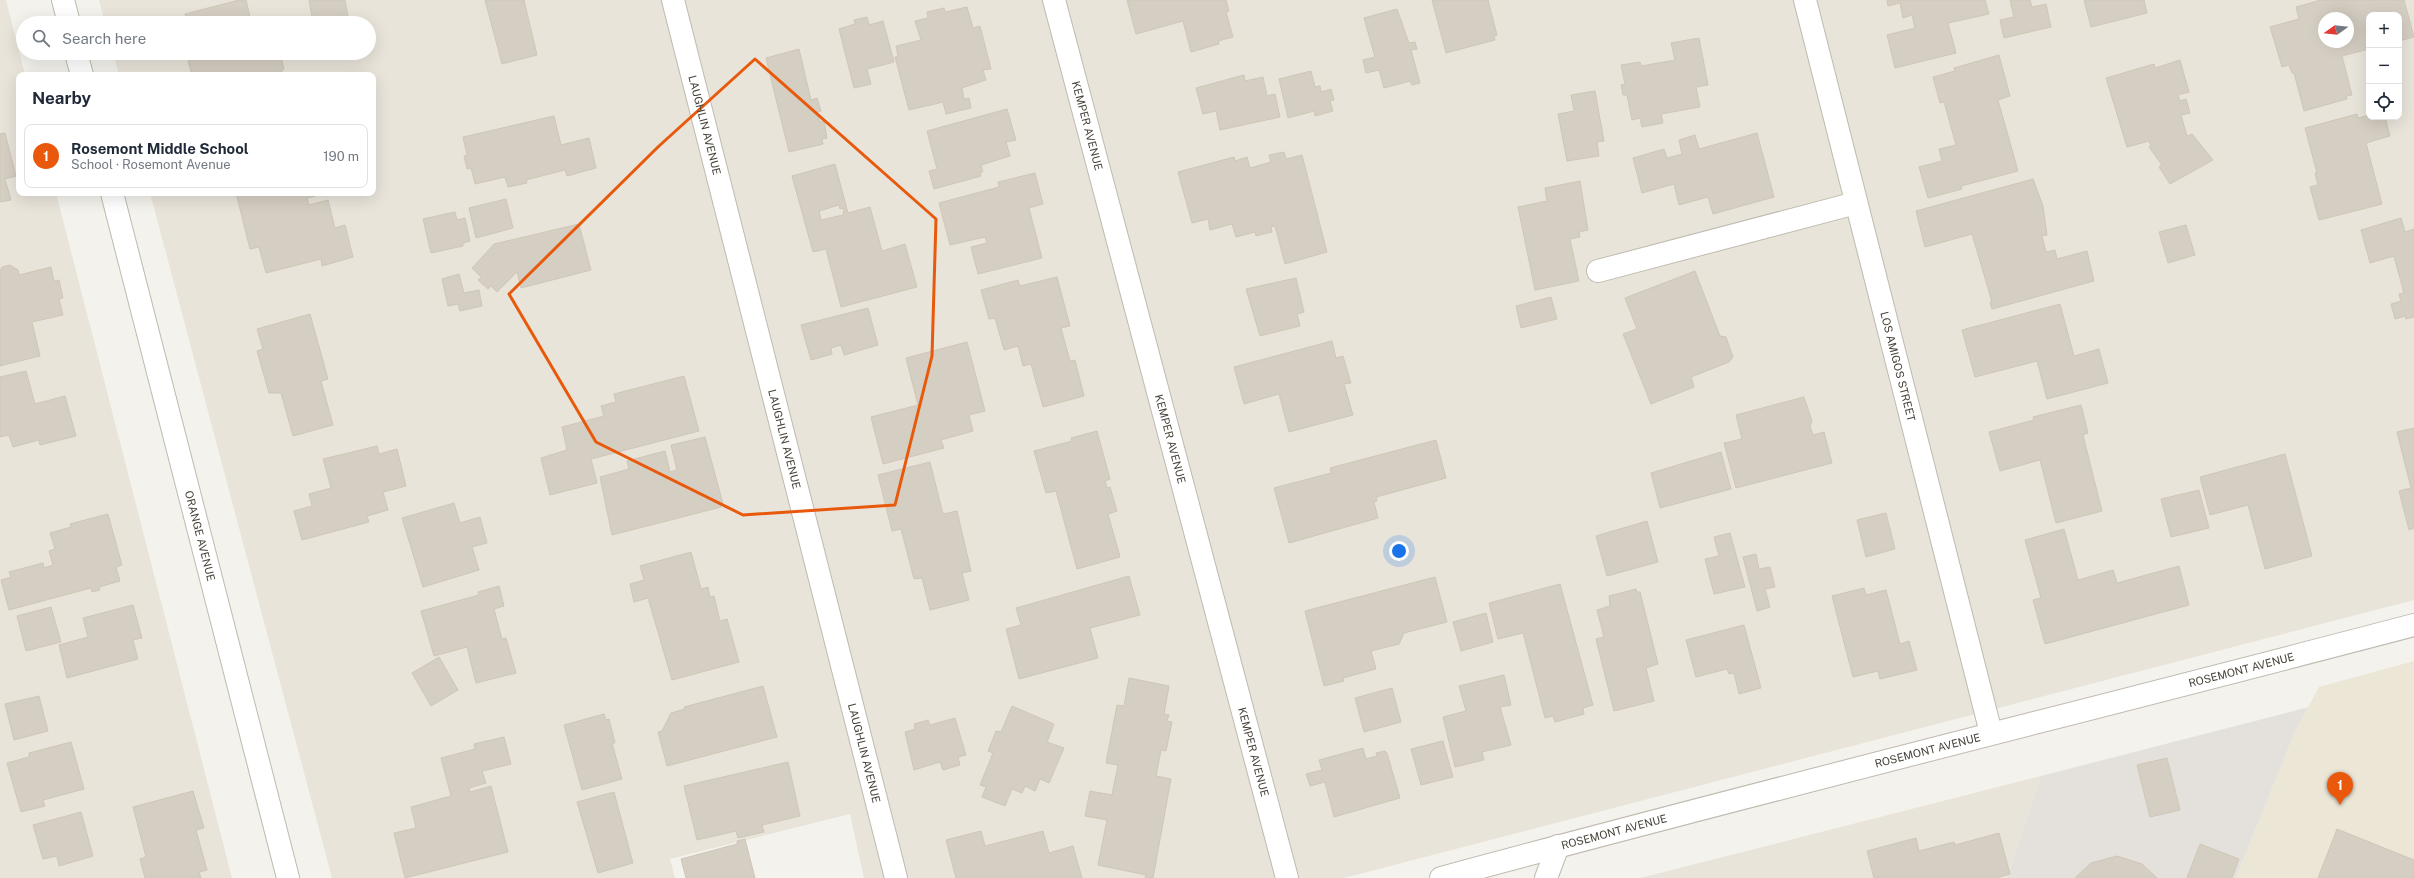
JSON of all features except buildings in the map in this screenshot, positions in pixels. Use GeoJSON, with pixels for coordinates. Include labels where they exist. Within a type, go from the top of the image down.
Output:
{"type":"FeatureCollection","features":[{"type":"Feature","properties":{"kind":"street"},"geometry":{"type":"LineString","coordinates":[[63,0],[67,16]]}},
{"type":"Feature","properties":{"kind":"street","name":"LAUGHLIN AVENUE"},"geometry":{"type":"LineString","coordinates":[[673,0],[896,878]]}},
{"type":"Feature","properties":{"kind":"street","name":"KEMPER AVENUE"},"geometry":{"type":"LineString","coordinates":[[1054,0],[1286,878]]}},
{"type":"Feature","properties":{"kind":"street","name":"LOS AMIGOS STREET"},"geometry":{"type":"LineString","coordinates":[[1805,0],[1991,733]]}},
{"type":"Feature","properties":{"kind":"street"},"geometry":{"type":"LineString","coordinates":[[78,60],[81,72]]}},
{"type":"Feature","properties":{"kind":"street","name":"ORANGE AVENUE"},"geometry":{"type":"LineString","coordinates":[[113,196],[288,878]]}},
{"type":"Feature","properties":{"kind":"street"},"geometry":{"type":"LineString","coordinates":[[1598,271],[1856,203]]}},
{"type":"Feature","properties":{"kind":"street","name":"ROSEMONT AVENUE"},"geometry":{"type":"LineString","coordinates":[[1442,878],[1558,846],[1991,733],[2414,625]]}},
{"type":"Feature","properties":{"kind":"street"},"geometry":{"type":"LineString","coordinates":[[1546,878],[1558,846]]}},
{"type":"Feature","properties":{"kind":"highlighted area"},"geometry":{"type":"Polygon","coordinates":[[[755,59],[936,219],[932,356],[895,505],[743,515],[596,442],[509,294],[659,146],[755,59]]]}},
{"type":"Feature","properties":{"kind":"shaded area"},"geometry":{"type":"Polygon","coordinates":[[[0,0],[6,0],[16,39],[16,60],[21,60],[24,72],[16,72],[16,196],[57,196],[232,878],[0,878],[0,0]]]}},
{"type":"Feature","properties":{"kind":"shaded area"},"geometry":{"type":"Polygon","coordinates":[[[99,0],[2414,0],[2414,600],[1344,878],[864,878],[850,814],[670,859],[675,878],[332,878],[151,196],[376,196],[376,72],[118,72],[115,60],[376,60],[376,16],[103,16],[99,0]]]}},
{"type":"Feature","properties":{"kind":"shaded area"},"geometry":{"type":"Polygon","coordinates":[[[2414,661],[2414,878],[2236,878],[2295,732],[2319,687],[2414,661]]]}},
{"type":"Feature","properties":{"kind":"shaded area"},"geometry":{"type":"Polygon","coordinates":[[[2309,707],[2295,732],[2236,878],[2007,878],[2041,776],[2309,707]]]}},
{"type":"Feature","properties":{"kind":"shaded area"},"geometry":{"type":"Polygon","coordinates":[[[2041,776],[2007,878],[1640,878],[2041,776]]]}},
{"type":"Feature","properties":{"kind":"place","name":"Rosemont Middle School"},"geometry":{"type":"Point","coordinates":[2340,805]}}]}
